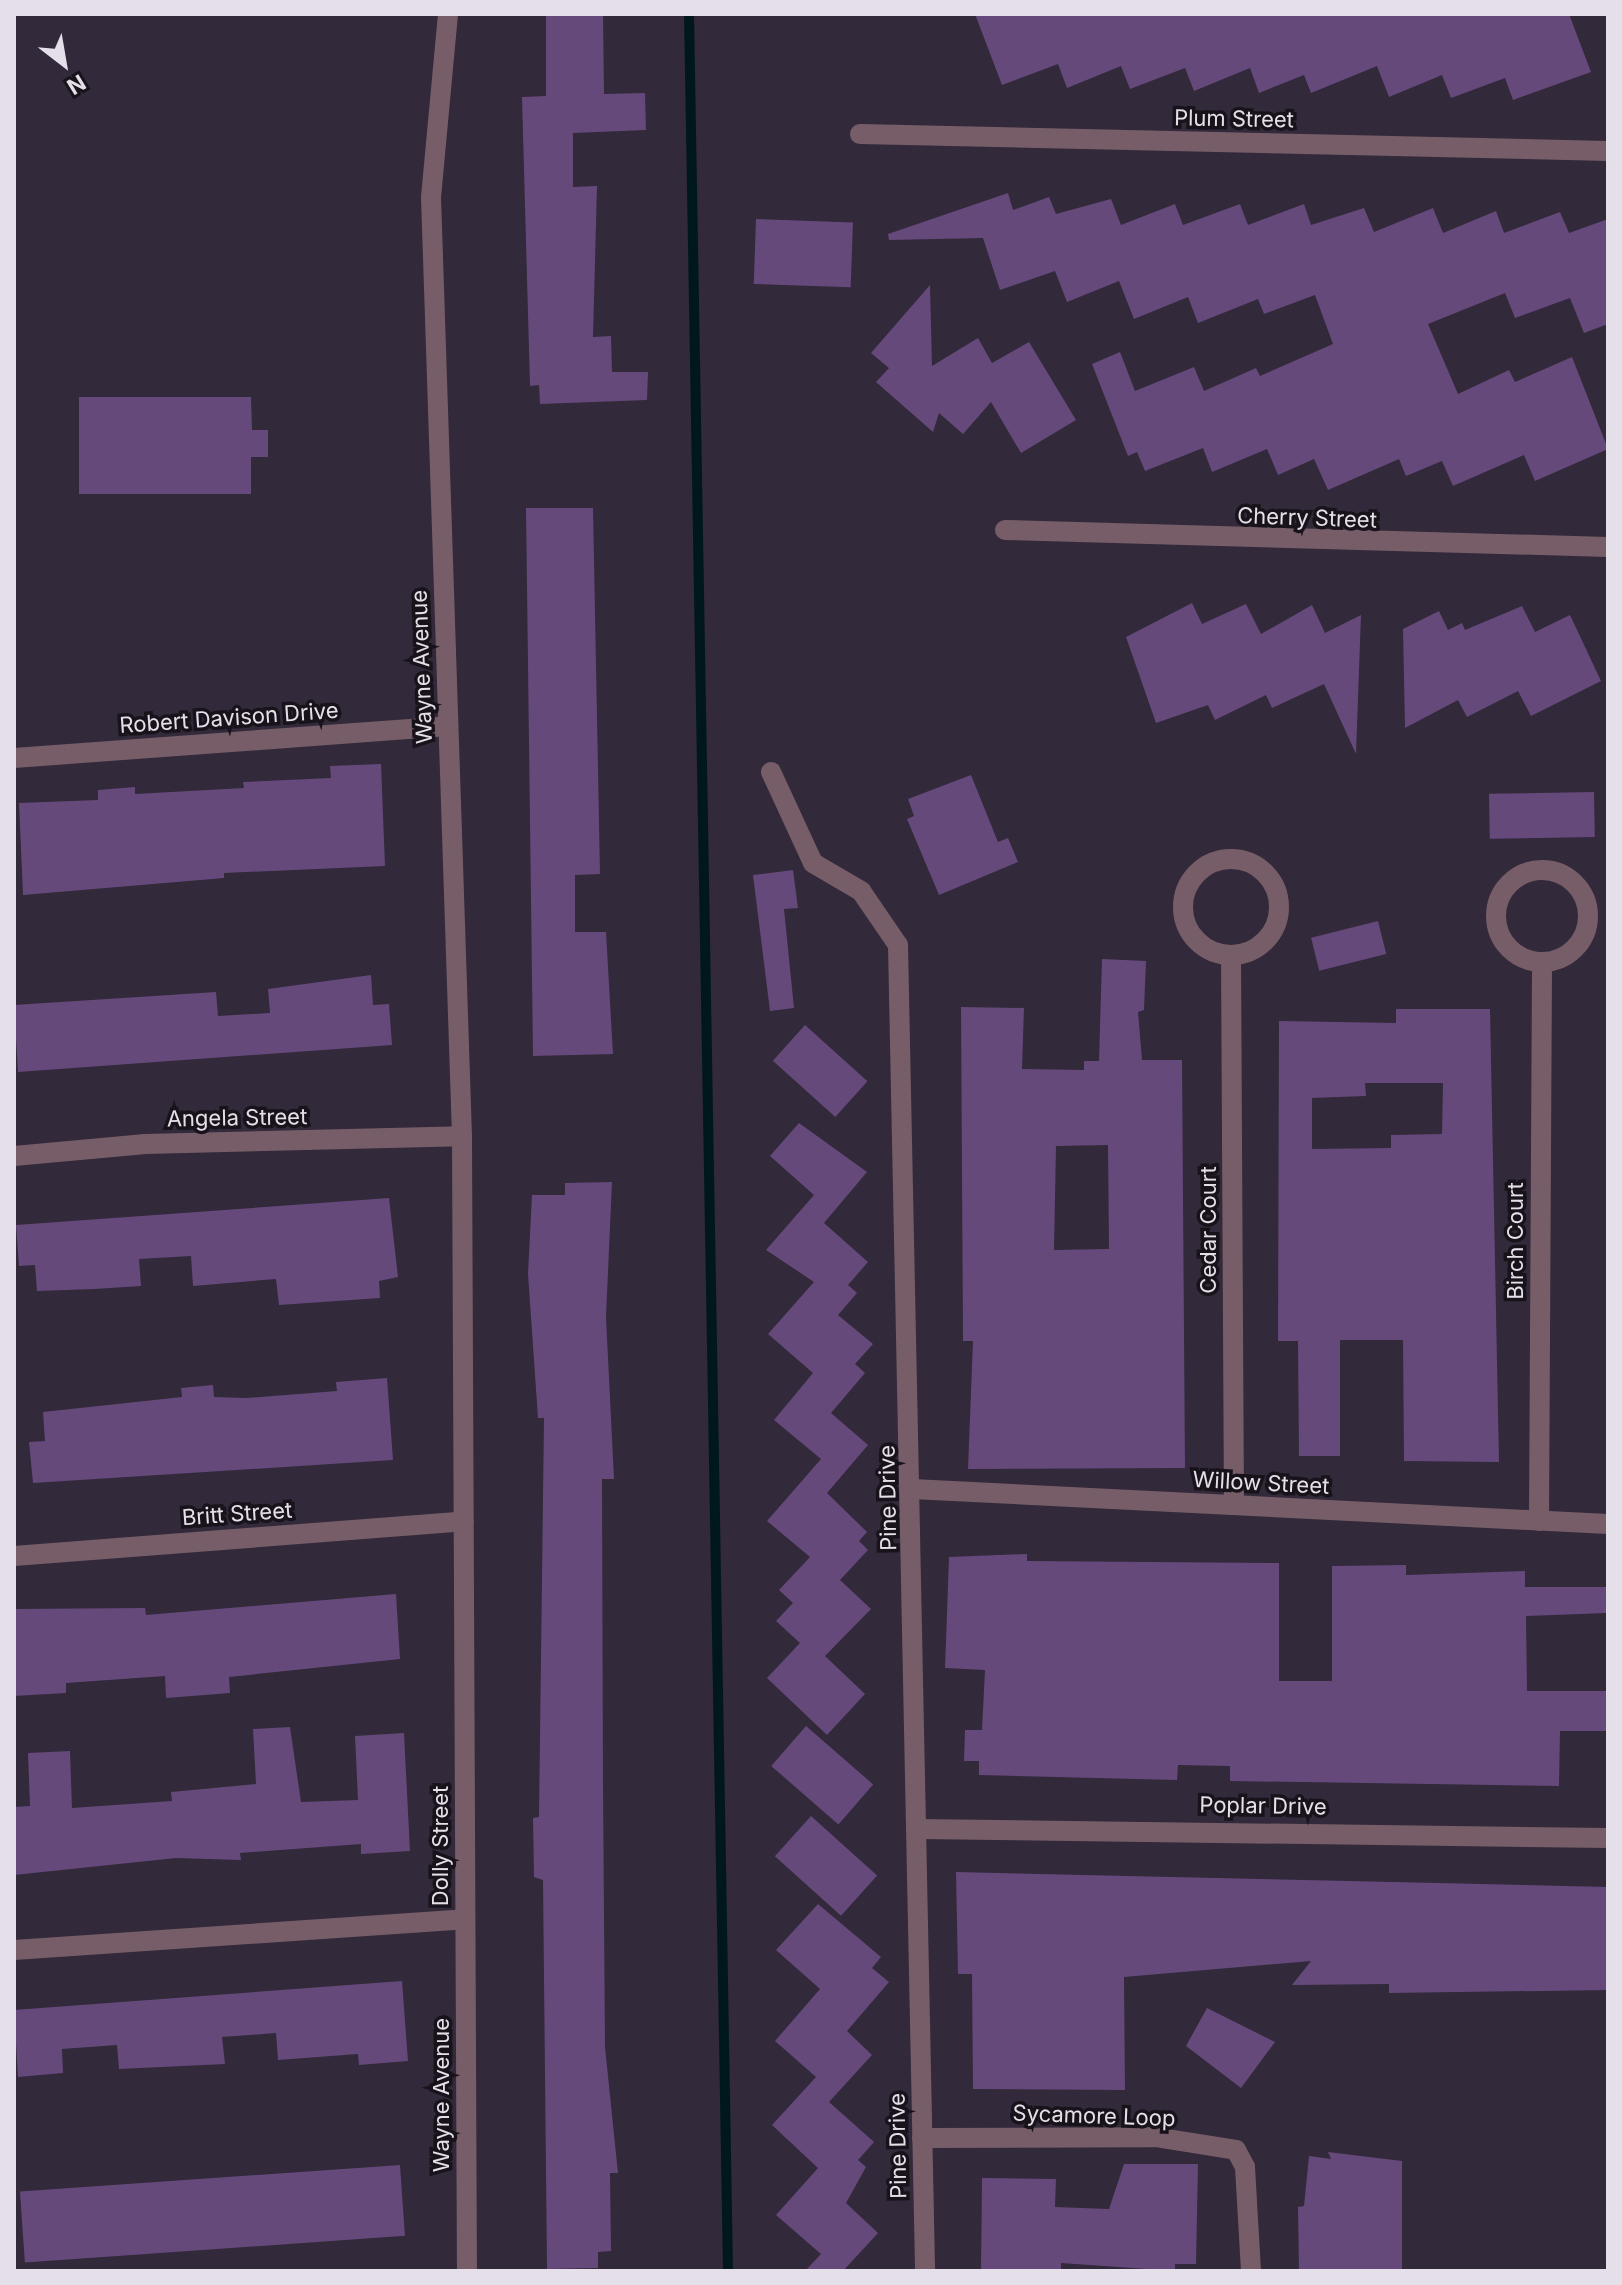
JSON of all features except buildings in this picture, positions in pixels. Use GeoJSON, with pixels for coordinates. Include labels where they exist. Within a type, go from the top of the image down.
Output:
{"type":"FeatureCollection","features":[{"type":"Feature","properties":{"kind":"street","name":"Wayne Avenue"},"geometry":{"type":"LineString","coordinates":[[448,14],[431,197],[462,1136],[462,1320]]}},
{"type":"Feature","properties":{"kind":"street","name":"Plum Street"},"geometry":{"type":"LineString","coordinates":[[860,134],[1608,151]]}},
{"type":"Feature","properties":{"kind":"street","name":"Cherry Street"},"geometry":{"type":"LineString","coordinates":[[1005,530],[1608,547]]}},
{"type":"Feature","properties":{"kind":"street","name":"Robert Davison Drive"},"geometry":{"type":"LineString","coordinates":[[14,758],[448,726]]}},
{"type":"Feature","properties":{"kind":"street","name":"Pine Drive"},"geometry":{"type":"LineString","coordinates":[[771,772],[813,863],[861,891],[898,945],[912,1489],[925,2271]]}},
{"type":"Feature","properties":{"kind":"street"},"geometry":{"type":"LineString","coordinates":[[1232,858],[1255,866],[1273,883],[1279,915],[1262,944],[1231,955],[1203,947],[1182,909],[1200,869],[1232,858]]}},
{"type":"Feature","properties":{"kind":"street"},"geometry":{"type":"LineString","coordinates":[[1551,871],[1585,898],[1587,928],[1571,953],[1542,962],[1504,942],[1496,912],[1521,876],[1551,871]]}},
{"type":"Feature","properties":{"kind":"street","name":"Cedar Court"},"geometry":{"type":"LineString","coordinates":[[1231,955],[1234,1505]]}},
{"type":"Feature","properties":{"kind":"street","name":"Birch Court"},"geometry":{"type":"LineString","coordinates":[[1539,1521],[1542,962]]}},
{"type":"Feature","properties":{"kind":"street","name":"Angela Street"},"geometry":{"type":"LineString","coordinates":[[14,1156],[145,1144],[462,1136]]}},
{"type":"Feature","properties":{"kind":"street","name":"Dolly Street"},"geometry":{"type":"LineString","coordinates":[[14,1950],[465,1919],[462,1320]]}},
{"type":"Feature","properties":{"kind":"street","name":"Willow Street"},"geometry":{"type":"LineString","coordinates":[[912,1489],[1608,1524]]}},
{"type":"Feature","properties":{"kind":"street","name":"Britt Street"},"geometry":{"type":"LineString","coordinates":[[14,1556],[464,1521]]}},
{"type":"Feature","properties":{"kind":"street","name":"Poplar Drive"},"geometry":{"type":"LineString","coordinates":[[917,1829],[1608,1838]]}},
{"type":"Feature","properties":{"kind":"street","name":"Wayne Avenue"},"geometry":{"type":"LineString","coordinates":[[465,1919],[467,2271]]}},
{"type":"Feature","properties":{"kind":"street","name":"Sycamore Loop"},"geometry":{"type":"LineString","coordinates":[[922,2138],[1155,2137],[1236,2150],[1245,2167],[1251,2271]]}},
{"type":"Feature","properties":{"kind":"waterway"},"geometry":{"type":"LineString","coordinates":[[689,14],[728,2271]]}}]}
